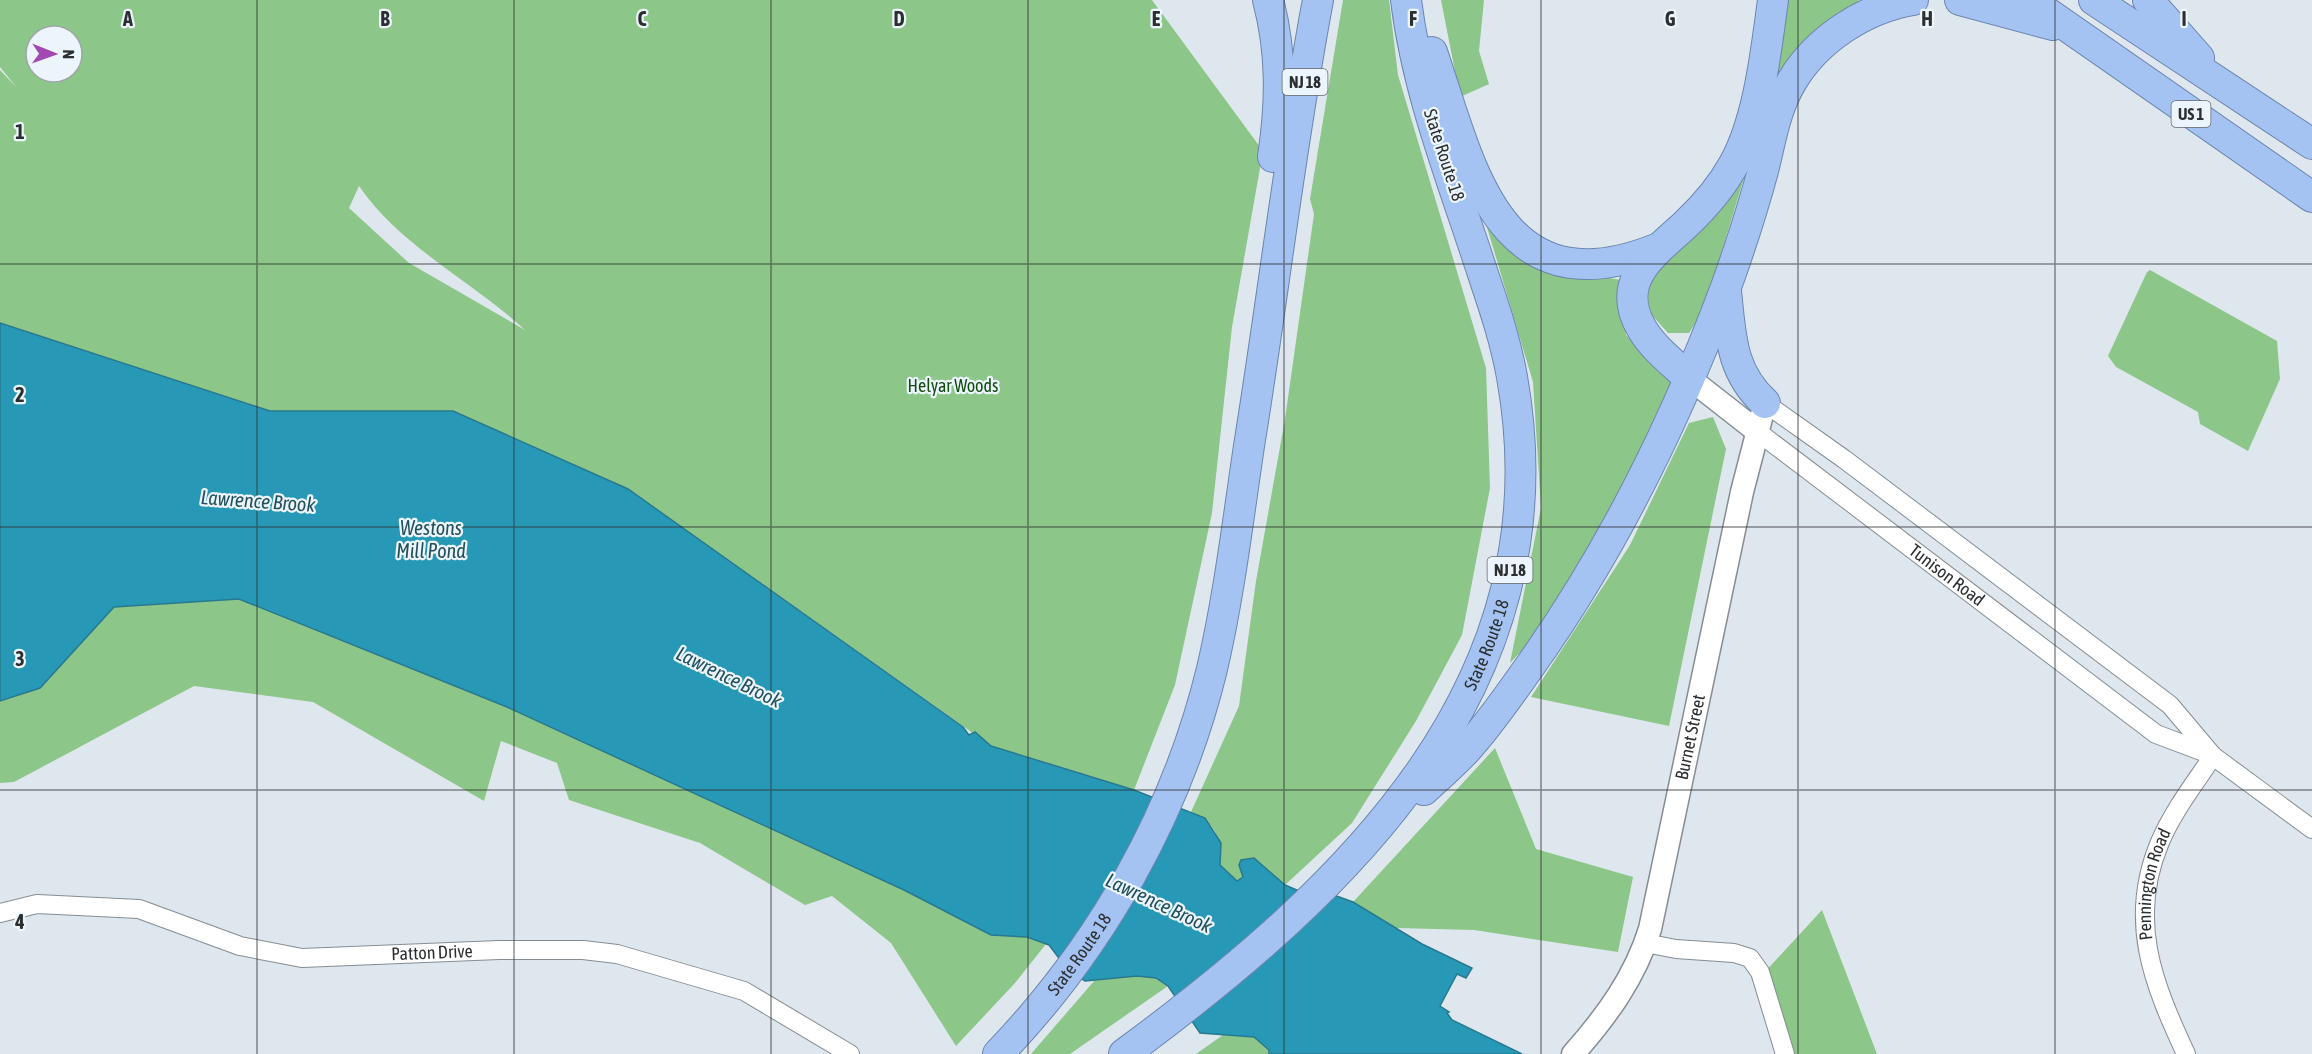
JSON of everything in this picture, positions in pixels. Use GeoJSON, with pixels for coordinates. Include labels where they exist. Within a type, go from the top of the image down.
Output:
{"type":"FeatureCollection","features":[{"type":"Feature","properties":{"kind":"highway"},"geometry":{"type":"LineString","coordinates":[[1268,0],[1280,65],[1281,88],[1273,161],[1281,240]]}},
{"type":"Feature","properties":{"kind":"highway","name":"State Route 18"},"geometry":{"type":"LineString","coordinates":[[998,1054],[1033,1016],[1088,945],[1137,864],[1168,798],[1201,708],[1224,608],[1318,0]]}},
{"type":"Feature","properties":{"kind":"highway","name":"State Route 18"},"geometry":{"type":"LineString","coordinates":[[1131,1049],[1257,949],[1314,898],[1367,843],[1436,750],[1475,678],[1494,628],[1505,589],[1514,549],[1519,496],[1520,446],[1512,376],[1498,320],[1430,116],[1413,48],[1406,0]]}},
{"type":"Feature","properties":{"kind":"highway"},"geometry":{"type":"LineString","coordinates":[[1413,0],[1472,167],[1488,202],[1506,226],[1528,247],[1570,264],[1612,263],[1656,249]]}},
{"type":"Feature","properties":{"kind":"highway"},"geometry":{"type":"LineString","coordinates":[[1689,378],[1649,340],[1635,312],[1633,295],[1637,278],[1656,249],[1699,211],[1726,178],[1736,161],[1750,124],[1773,0]]}},
{"type":"Feature","properties":{"kind":"highway"},"geometry":{"type":"LineString","coordinates":[[1367,843],[1466,750],[1539,654],[1583,586],[1622,519],[1655,455],[1726,286],[1757,192],[1779,111],[1792,80],[1822,45],[1873,6],[1913,0]]}},
{"type":"Feature","properties":{"kind":"highway"},"geometry":{"type":"LineString","coordinates":[[1960,0],[2071,30]]}},
{"type":"Feature","properties":{"kind":"highway","name":"US 1"},"geometry":{"type":"LineString","coordinates":[[2029,0],[2312,197]]}},
{"type":"Feature","properties":{"kind":"highway","name":"US 1"},"geometry":{"type":"LineString","coordinates":[[2094,0],[2312,144]]}},
{"type":"Feature","properties":{"kind":"highway"},"geometry":{"type":"LineString","coordinates":[[2148,0],[2221,82]]}},
{"type":"Feature","properties":{"kind":"highway"},"geometry":{"type":"LineString","coordinates":[[1726,286],[1736,363],[1748,387],[1765,403]]}},
{"type":"Feature","properties":{"kind":"street","name":"Tunison Road"},"geometry":{"type":"LineString","coordinates":[[1689,378],[2156,734],[2213,756]]}},
{"type":"Feature","properties":{"kind":"street","name":"Tunison Road"},"geometry":{"type":"LineString","coordinates":[[1765,403],[2170,705],[2213,756],[2312,829]]}},
{"type":"Feature","properties":{"kind":"street","name":"Burnet Street"},"geometry":{"type":"LineString","coordinates":[[1573,1054],[1618,997],[1646,943],[1674,821],[1742,492],[1765,403]]}},
{"type":"Feature","properties":{"kind":"street"},"geometry":{"type":"LineString","coordinates":[[1939,569],[1957,544]]}},
{"type":"Feature","properties":{"kind":"street","name":"Pennington Road"},"geometry":{"type":"LineString","coordinates":[[2186,1054],[2159,996],[2149,962],[2144,926],[2148,885],[2160,842],[2184,799],[2213,756]]}},
{"type":"Feature","properties":{"kind":"street","name":"Patton Drive"},"geometry":{"type":"LineString","coordinates":[[0,913],[37,904],[139,909],[240,946],[302,957],[499,950],[583,950],[617,954],[744,992],[850,1054]]}},
{"type":"Feature","properties":{"kind":"street"},"geometry":{"type":"LineString","coordinates":[[1646,943],[1676,949],[1734,953],[1750,958],[1760,972],[1785,1054]]}},
{"type":"Feature","properties":{"kind":"green space","name":"Helyar Woods"},"geometry":{"type":"Polygon","coordinates":[[[0,0],[1152,0],[1263,151],[1232,327],[1212,513],[1175,685],[1134,790],[991,746],[628,489],[453,411],[270,411],[0,323],[0,70],[17,88],[0,67],[0,0]],[[359,186],[349,208],[409,263],[525,330],[416,245],[376,208],[359,186]]]}},
{"type":"Feature","properties":{"kind":"green space"},"geometry":{"type":"Polygon","coordinates":[[[1343,0],[1389,0],[1398,75],[1486,368],[1490,488],[1462,635],[1416,721],[1352,823],[1285,885],[1254,858],[1239,865],[1243,877],[1237,881],[1220,865],[1220,847],[1212,827],[1200,816],[1191,812],[1239,706],[1256,581],[1285,419],[1314,214],[1310,199],[1343,0]]]}},
{"type":"Feature","properties":{"kind":"green space"},"geometry":{"type":"Polygon","coordinates":[[[1441,0],[1484,0],[1479,51],[1489,84],[1460,97],[1441,0]]]}},
{"type":"Feature","properties":{"kind":"green space"},"geometry":{"type":"Polygon","coordinates":[[[1784,0],[1859,0],[1774,87],[1784,0]]]}},
{"type":"Feature","properties":{"kind":"green space"},"geometry":{"type":"Polygon","coordinates":[[[1747,168],[1704,310],[1689,333],[1668,333],[1649,312],[1646,283],[1747,168]]]}},
{"type":"Feature","properties":{"kind":"green space"},"geometry":{"type":"Polygon","coordinates":[[[1478,197],[1537,267],[1622,280],[1626,335],[1672,380],[1607,522],[1531,641],[1510,663],[1541,508],[1533,382],[1478,197]]]}},
{"type":"Feature","properties":{"kind":"green space"},"geometry":{"type":"Polygon","coordinates":[[[2150,270],[2277,341],[2280,379],[2248,451],[2200,424],[2198,412],[2116,367],[2108,356],[2147,272],[2150,270]]]}},
{"type":"Feature","properties":{"kind":"green space"},"geometry":{"type":"Polygon","coordinates":[[[1713,417],[1726,449],[1669,726],[1531,697],[1630,545],[1689,423],[1713,417]]]}},
{"type":"Feature","properties":{"kind":"green space"},"geometry":{"type":"Polygon","coordinates":[[[239,599],[507,707],[904,890],[991,935],[1027,937],[1046,944],[1015,983],[956,1046],[891,943],[832,896],[805,905],[700,843],[569,800],[557,763],[501,741],[484,801],[313,702],[194,686],[14,782],[0,783],[0,701],[40,688],[114,607],[239,599]]]}},
{"type":"Feature","properties":{"kind":"green space"},"geometry":{"type":"Polygon","coordinates":[[[1495,748],[1536,849],[1633,877],[1618,952],[1474,930],[1396,928],[1353,902],[1495,748]]]}},
{"type":"Feature","properties":{"kind":"green space"},"geometry":{"type":"Polygon","coordinates":[[[1822,910],[1877,1054],[1795,1054],[1762,975],[1822,910]]]}},
{"type":"Feature","properties":{"kind":"green space"},"geometry":{"type":"Polygon","coordinates":[[[1137,976],[1156,978],[1168,986],[1070,1054],[1031,1054],[1095,980],[1137,976]]]}},
{"type":"Feature","properties":{"kind":"green space"},"geometry":{"type":"Polygon","coordinates":[[[1223,1035],[1254,1037],[1269,1050],[1269,1054],[1196,1054],[1223,1035]]]}},
{"type":"Feature","properties":{"kind":"water","name":"Westons Mill Pond"},"geometry":{"type":"Polygon","coordinates":[[[0,323],[270,411],[453,411],[628,489],[963,727],[969,735],[975,732],[991,746],[1134,790],[1205,818],[1221,843],[1220,865],[1237,881],[1243,877],[1239,865],[1241,860],[1254,858],[1285,885],[1299,891],[1331,894],[1353,902],[1422,944],[1472,968],[1466,978],[1457,974],[1440,1006],[1449,1012],[1447,1013],[1452,1020],[1522,1054],[1269,1054],[1269,1050],[1254,1037],[1200,1033],[1168,986],[1156,978],[1137,976],[1085,981],[1068,970],[1049,945],[1027,937],[991,935],[904,890],[507,707],[239,599],[114,607],[40,688],[0,701],[0,323]]]}},
{"type":"Feature","properties":{"kind":"water label","name":"Lawrence Brook"},"geometry":{"type":"Point","coordinates":[258,501]}},
{"type":"Feature","properties":{"kind":"water label","name":"Lawrence Brook"},"geometry":{"type":"Point","coordinates":[729,677]}},
{"type":"Feature","properties":{"kind":"water label","name":"Lawrence Brook"},"geometry":{"type":"Point","coordinates":[1159,903]}}]}
